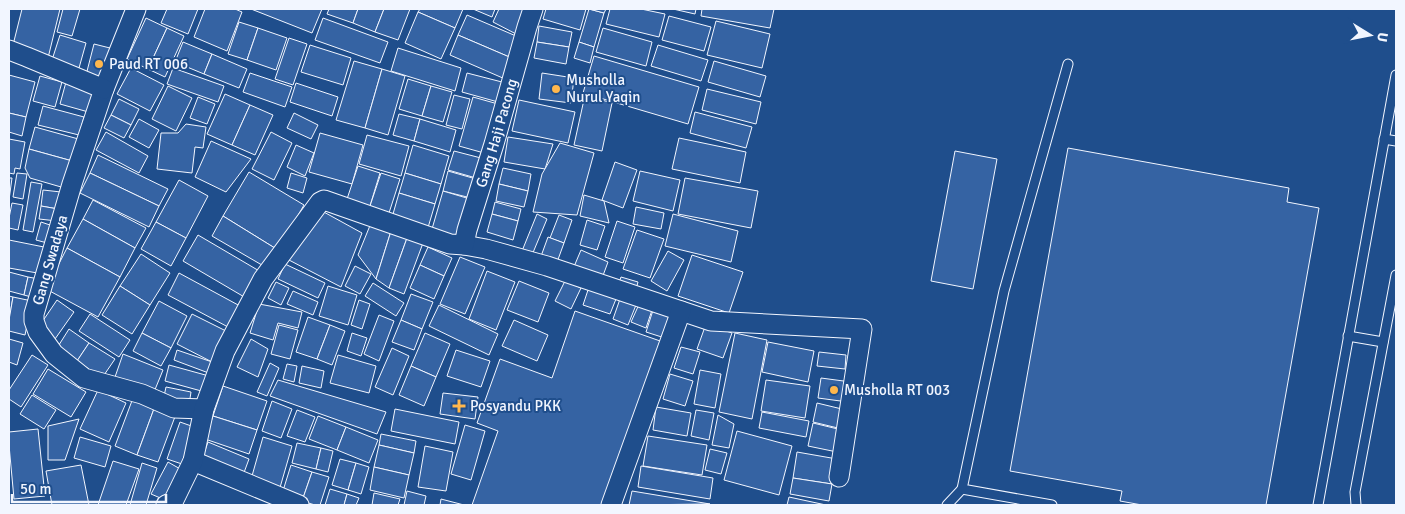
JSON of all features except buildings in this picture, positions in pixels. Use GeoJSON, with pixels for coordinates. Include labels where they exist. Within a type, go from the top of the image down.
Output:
{"type":"FeatureCollection","features":[{"type":"Feature","properties":{"kind":"street","name":"Gang Swadaya"},"geometry":{"type":"LineString","coordinates":[[136,9],[104,89],[72,184],[34,314],[34,322],[38,332],[54,354],[84,378],[142,394],[174,408],[204,409]]}},
{"type":"Feature","properties":{"kind":"street","name":"Gang Haji Pacong"},"geometry":{"type":"LineString","coordinates":[[457,244],[467,230],[533,9]]}},
{"type":"Feature","properties":{"kind":"street"},"geometry":{"type":"LineString","coordinates":[[9,50],[104,89]]}},
{"type":"Feature","properties":{"kind":"street"},"geometry":{"type":"LineString","coordinates":[[169,504],[192,461],[204,409],[225,351],[263,279],[320,202],[324,200],[457,244],[486,249],[547,266],[711,321],[862,329],[839,477]]}},
{"type":"Feature","properties":{"kind":"street"},"geometry":{"type":"LineString","coordinates":[[612,505],[681,311]]}},
{"type":"Feature","properties":{"kind":"street"},"geometry":{"type":"LineString","coordinates":[[192,461],[299,505]]}},
{"type":"Feature","properties":{"kind":"lane"},"geometry":{"type":"LineString","coordinates":[[946,505],[962,489],[1004,291],[1068,64]]}},
{"type":"Feature","properties":{"kind":"lane"},"geometry":{"type":"LineString","coordinates":[[1318,505],[1396,75]]}},
{"type":"Feature","properties":{"kind":"lane"},"geometry":{"type":"LineString","coordinates":[[1384,139],[1396,141]]}},
{"type":"Feature","properties":{"kind":"lane"},"geometry":{"type":"LineString","coordinates":[[1356,505],[1355,492],[1396,275]]}},
{"type":"Feature","properties":{"kind":"lane"},"geometry":{"type":"LineString","coordinates":[[1348,336],[1383,342]]}},
{"type":"Feature","properties":{"kind":"lane"},"geometry":{"type":"LineString","coordinates":[[962,489],[1052,505]]}},
{"type":"Feature","properties":{"kind":"place","name":"Paud RT 006"},"geometry":{"type":"Point","coordinates":[99,64]}},
{"type":"Feature","properties":{"kind":"place","name":"Musholla Nurul Yaqin"},"geometry":{"type":"Point","coordinates":[556,89]}},
{"type":"Feature","properties":{"kind":"place","name":"Musholla RT 003"},"geometry":{"type":"Point","coordinates":[834,390]}},
{"type":"Feature","properties":{"kind":"place","name":"Posyandu PKK"},"geometry":{"type":"Point","coordinates":[459,406]}}]}
